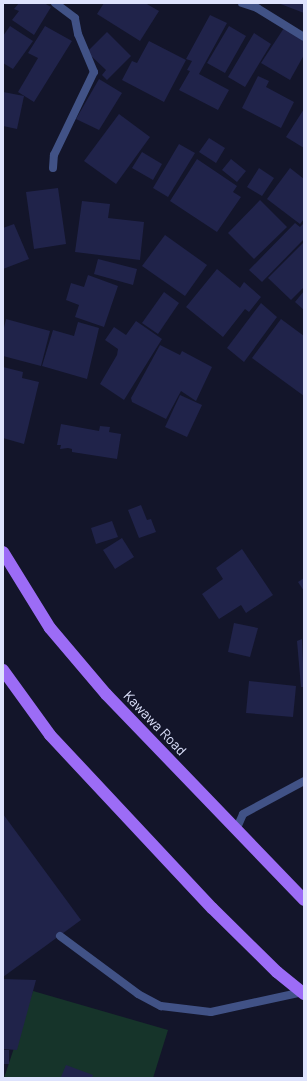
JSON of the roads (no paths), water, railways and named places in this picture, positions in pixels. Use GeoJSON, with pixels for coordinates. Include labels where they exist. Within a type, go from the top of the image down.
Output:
{"type":"FeatureCollection","features":[{"type":"Feature","properties":{"kind":"main road","name":"Kawawa Road"},"geometry":{"type":"LineString","coordinates":[[3,552],[50,628],[106,694],[304,900]]}},
{"type":"Feature","properties":{"kind":"main road"},"geometry":{"type":"LineString","coordinates":[[3,670],[50,735],[212,908],[276,972],[303,993]]}},
{"type":"Feature","properties":{"kind":"street"},"geometry":{"type":"LineString","coordinates":[[53,168],[54,155],[94,72],[78,34],[75,18],[55,3]]}},
{"type":"Feature","properties":{"kind":"street"},"geometry":{"type":"LineString","coordinates":[[242,3],[257,8],[304,37]]}},
{"type":"Feature","properties":{"kind":"street"},"geometry":{"type":"LineString","coordinates":[[236,830],[243,814],[304,781]]}},
{"type":"Feature","properties":{"kind":"street"},"geometry":{"type":"LineString","coordinates":[[60,936],[138,994],[161,1006],[211,1012],[303,993]]}}]}
